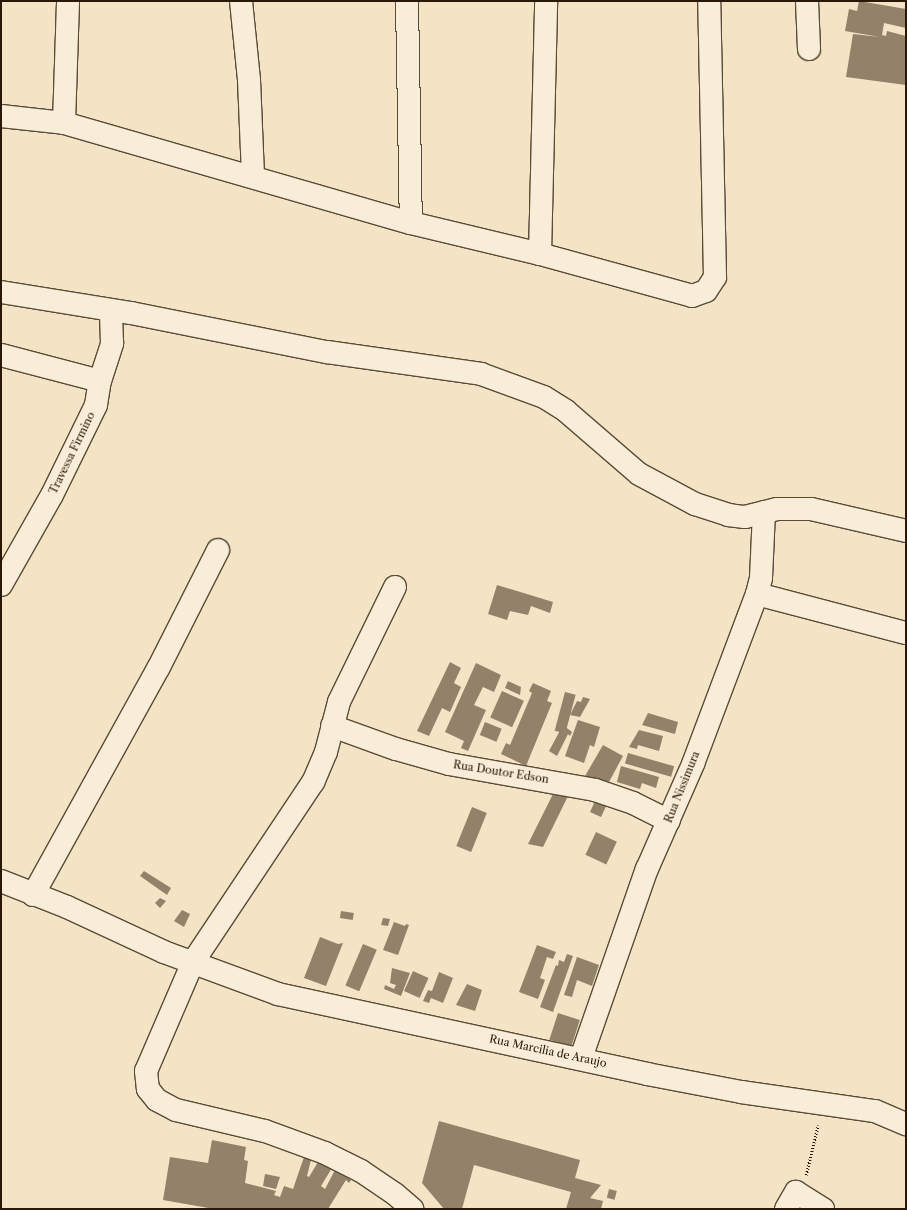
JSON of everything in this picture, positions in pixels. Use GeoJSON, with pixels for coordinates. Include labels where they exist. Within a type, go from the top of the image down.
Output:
{"type":"FeatureCollection","features":[{"type":"Feature","properties":{"kind":"street"},"geometry":{"type":"LineString","coordinates":[[64,123],[68,1]]}},
{"type":"Feature","properties":{"kind":"street"},"geometry":{"type":"LineString","coordinates":[[241,1],[249,80],[253,177]]}},
{"type":"Feature","properties":{"kind":"street"},"geometry":{"type":"LineString","coordinates":[[407,1],[411,224]]}},
{"type":"Feature","properties":{"kind":"street"},"geometry":{"type":"LineString","coordinates":[[540,254],[546,1]]}},
{"type":"Feature","properties":{"kind":"street"},"geometry":{"type":"LineString","coordinates":[[1,116],[64,123],[411,224],[540,254],[692,296],[706,291],[715,277],[709,1]]}},
{"type":"Feature","properties":{"kind":"street"},"geometry":{"type":"LineString","coordinates":[[808,1],[809,49]]}},
{"type":"Feature","properties":{"kind":"street"},"geometry":{"type":"LineString","coordinates":[[1,292],[111,311],[327,352],[481,374],[544,397],[566,411],[639,474],[695,504],[728,515],[745,517],[777,509],[810,509],[905,530]]}},
{"type":"Feature","properties":{"kind":"street","name":"Travessa Firmino"},"geometry":{"type":"LineString","coordinates":[[1,585],[52,495],[92,412],[112,343],[111,311]]}},
{"type":"Feature","properties":{"kind":"street"},"geometry":{"type":"LineString","coordinates":[[1,355],[100,381]]}},
{"type":"Feature","properties":{"kind":"street","name":"Rua Nissimura"},"geometry":{"type":"LineString","coordinates":[[581,1058],[647,869],[669,821],[757,594],[761,578],[764,512]]}},
{"type":"Feature","properties":{"kind":"street"},"geometry":{"type":"LineString","coordinates":[[33,895],[156,674],[218,550]]}},
{"type":"Feature","properties":{"kind":"street"},"geometry":{"type":"LineString","coordinates":[[395,587],[340,702],[332,726],[326,752],[313,782],[193,962],[146,1071],[148,1089],[157,1100],[176,1110],[265,1131],[326,1153],[361,1171],[395,1194],[412,1209]]}},
{"type":"Feature","properties":{"kind":"street"},"geometry":{"type":"LineString","coordinates":[[757,594],[906,632]]}},
{"type":"Feature","properties":{"kind":"street","name":"Rua Doutor Edson"},"geometry":{"type":"LineString","coordinates":[[332,726],[396,749],[449,764],[595,790],[633,803],[669,821]]}},
{"type":"Feature","properties":{"kind":"street","name":"Rua Marcilia de Araujo"},"geometry":{"type":"LineString","coordinates":[[1,881],[33,895],[67,907],[151,946],[278,994],[581,1058],[646,1074],[741,1092],[875,1111],[906,1124]]}},
{"type":"Feature","properties":{"kind":"street"},"geometry":{"type":"LineString","coordinates":[[791,1200],[823,1209]]}},
{"type":"Feature","properties":{"kind":"path"},"geometry":{"type":"LineString","coordinates":[[791,1200],[806,1174],[814,1150],[822,1103]]}},
{"type":"Feature","properties":{"kind":"building"},"geometry":{"type":"Polygon","coordinates":[[[859,1],[906,9],[906,28],[884,23],[882,35],[886,36],[887,31],[906,36],[906,85],[846,77],[853,34],[880,37],[845,31],[849,9],[857,11],[859,1]]]}},
{"type":"Feature","properties":{"kind":"building"},"geometry":{"type":"Polygon","coordinates":[[[497,585],[553,602],[550,613],[531,606],[528,615],[510,611],[507,620],[488,614],[497,585]]]}},
{"type":"Feature","properties":{"kind":"building"},"geometry":{"type":"Polygon","coordinates":[[[450,662],[461,668],[454,683],[461,687],[450,712],[442,708],[429,736],[417,731],[450,662]]]}},
{"type":"Feature","properties":{"kind":"building"},"geometry":{"type":"Polygon","coordinates":[[[476,663],[501,675],[494,692],[483,687],[474,705],[486,710],[468,751],[461,748],[464,741],[445,732],[476,663]]]}},
{"type":"Feature","properties":{"kind":"building"},"geometry":{"type":"Polygon","coordinates":[[[508,681],[521,687],[520,695],[505,688],[508,681]]]}},
{"type":"Feature","properties":{"kind":"building"},"geometry":{"type":"Polygon","coordinates":[[[533,683],[551,691],[547,701],[552,703],[526,766],[501,754],[506,743],[510,745],[532,693],[529,691],[533,683]]]}},
{"type":"Feature","properties":{"kind":"building"},"geometry":{"type":"Polygon","coordinates":[[[502,691],[524,701],[512,727],[490,717],[502,691]]]}},
{"type":"Feature","properties":{"kind":"building"},"geometry":{"type":"Polygon","coordinates":[[[565,692],[576,695],[565,733],[555,731],[565,692]]]}},
{"type":"Feature","properties":{"kind":"building"},"geometry":{"type":"Polygon","coordinates":[[[583,697],[590,699],[580,717],[570,715],[577,701],[581,702],[583,697]]]}},
{"type":"Feature","properties":{"kind":"building"},"geometry":{"type":"Polygon","coordinates":[[[648,713],[678,722],[675,734],[642,725],[648,713]]]}},
{"type":"Feature","properties":{"kind":"building"},"geometry":{"type":"Polygon","coordinates":[[[578,720],[600,727],[594,747],[590,745],[584,763],[565,756],[578,720]]]}},
{"type":"Feature","properties":{"kind":"building"},"geometry":{"type":"Polygon","coordinates":[[[485,722],[502,729],[496,742],[480,735],[485,722]]]}},
{"type":"Feature","properties":{"kind":"building"},"geometry":{"type":"Polygon","coordinates":[[[563,725],[572,732],[570,736],[568,734],[557,756],[549,751],[563,725]]]}},
{"type":"Feature","properties":{"kind":"building"},"geometry":{"type":"Polygon","coordinates":[[[639,730],[663,736],[659,751],[638,745],[637,749],[629,747],[639,730]]]}},
{"type":"Feature","properties":{"kind":"building"},"geometry":{"type":"Polygon","coordinates":[[[603,745],[623,756],[609,782],[585,776],[603,745]]]}},
{"type":"Feature","properties":{"kind":"building"},"geometry":{"type":"Polygon","coordinates":[[[628,753],[674,766],[671,777],[625,764],[628,753]]]}},
{"type":"Feature","properties":{"kind":"building"},"geometry":{"type":"Polygon","coordinates":[[[621,766],[659,777],[656,788],[642,783],[640,789],[617,782],[621,766]]]}},
{"type":"Feature","properties":{"kind":"building"},"geometry":{"type":"Polygon","coordinates":[[[564,790],[570,792],[543,847],[528,844],[554,792],[561,795],[564,790]]]}},
{"type":"Feature","properties":{"kind":"building"},"geometry":{"type":"Polygon","coordinates":[[[596,799],[609,800],[601,817],[590,812],[596,799]]]}},
{"type":"Feature","properties":{"kind":"building"},"geometry":{"type":"Polygon","coordinates":[[[472,807],[487,813],[471,852],[456,846],[472,807]]]}},
{"type":"Feature","properties":{"kind":"building"},"geometry":{"type":"Polygon","coordinates":[[[596,832],[617,842],[606,864],[585,855],[596,832]]]}},
{"type":"Feature","properties":{"kind":"building"},"geometry":{"type":"Polygon","coordinates":[[[144,871],[171,888],[167,895],[140,876],[144,871]]]}},
{"type":"Feature","properties":{"kind":"building"},"geometry":{"type":"Polygon","coordinates":[[[160,898],[166,901],[160,908],[155,903],[160,898]]]}},
{"type":"Feature","properties":{"kind":"building"},"geometry":{"type":"Polygon","coordinates":[[[182,910],[190,914],[184,927],[174,921],[182,910]]]}},
{"type":"Feature","properties":{"kind":"building"},"geometry":{"type":"Polygon","coordinates":[[[341,911],[354,913],[353,920],[340,918],[341,911]]]}},
{"type":"Feature","properties":{"kind":"building"},"geometry":{"type":"Polygon","coordinates":[[[383,918],[390,919],[388,926],[381,925],[383,918]]]}},
{"type":"Feature","properties":{"kind":"building"},"geometry":{"type":"Polygon","coordinates":[[[394,922],[405,926],[406,924],[409,925],[398,955],[383,950],[394,922]]]}},
{"type":"Feature","properties":{"kind":"building"},"geometry":{"type":"Polygon","coordinates":[[[320,937],[338,944],[343,943],[326,986],[304,978],[320,937]]]}},
{"type":"Feature","properties":{"kind":"building"},"geometry":{"type":"Polygon","coordinates":[[[363,944],[377,950],[359,991],[345,985],[363,944]]]}},
{"type":"Feature","properties":{"kind":"building"},"geometry":{"type":"Polygon","coordinates":[[[537,945],[556,952],[553,959],[547,957],[540,978],[545,980],[538,999],[519,992],[537,945]]]}},
{"type":"Feature","properties":{"kind":"building"},"geometry":{"type":"Polygon","coordinates":[[[567,954],[573,956],[553,1012],[540,1007],[556,965],[558,966],[559,960],[564,962],[567,954]]]}},
{"type":"Feature","properties":{"kind":"building"},"geometry":{"type":"Polygon","coordinates":[[[577,957],[599,965],[592,986],[577,980],[572,997],[564,995],[577,957]]]}},
{"type":"Feature","properties":{"kind":"building"},"geometry":{"type":"Polygon","coordinates":[[[392,968],[410,973],[401,996],[384,989],[385,985],[394,989],[396,985],[390,983],[392,968]]]}},
{"type":"Feature","properties":{"kind":"building"},"geometry":{"type":"Polygon","coordinates":[[[413,971],[429,978],[420,998],[404,991],[413,971]]]}},
{"type":"Feature","properties":{"kind":"building"},"geometry":{"type":"Polygon","coordinates":[[[439,972],[453,978],[443,1003],[431,998],[429,1003],[423,1001],[428,990],[432,991],[439,972]]]}},
{"type":"Feature","properties":{"kind":"building"},"geometry":{"type":"Polygon","coordinates":[[[467,984],[482,990],[475,1011],[456,1005],[467,984]]]}},
{"type":"Feature","properties":{"kind":"building"},"geometry":{"type":"Polygon","coordinates":[[[558,1013],[580,1020],[571,1047],[549,1040],[558,1013]]]}},
{"type":"Feature","properties":{"kind":"building"},"geometry":{"type":"Polygon","coordinates":[[[439,1121],[580,1160],[575,1178],[601,1185],[590,1198],[603,1201],[601,1209],[566,1209],[571,1192],[474,1165],[462,1209],[444,1209],[422,1183],[439,1121]]]}},
{"type":"Feature","properties":{"kind":"building"},"geometry":{"type":"Polygon","coordinates":[[[212,1140],[246,1147],[244,1160],[248,1161],[245,1183],[276,1191],[274,1195],[280,1197],[284,1186],[293,1189],[304,1157],[311,1160],[307,1176],[309,1177],[318,1162],[332,1168],[321,1186],[325,1189],[335,1170],[351,1180],[349,1183],[346,1180],[328,1209],[214,1209],[163,1200],[170,1157],[208,1163],[212,1140]]]}},
{"type":"Feature","properties":{"kind":"building"},"geometry":{"type":"Polygon","coordinates":[[[265,1174],[280,1177],[276,1189],[263,1186],[265,1174]]]}},
{"type":"Feature","properties":{"kind":"building"},"geometry":{"type":"Polygon","coordinates":[[[609,1189],[617,1191],[615,1200],[607,1198],[609,1189]]]}}]}
